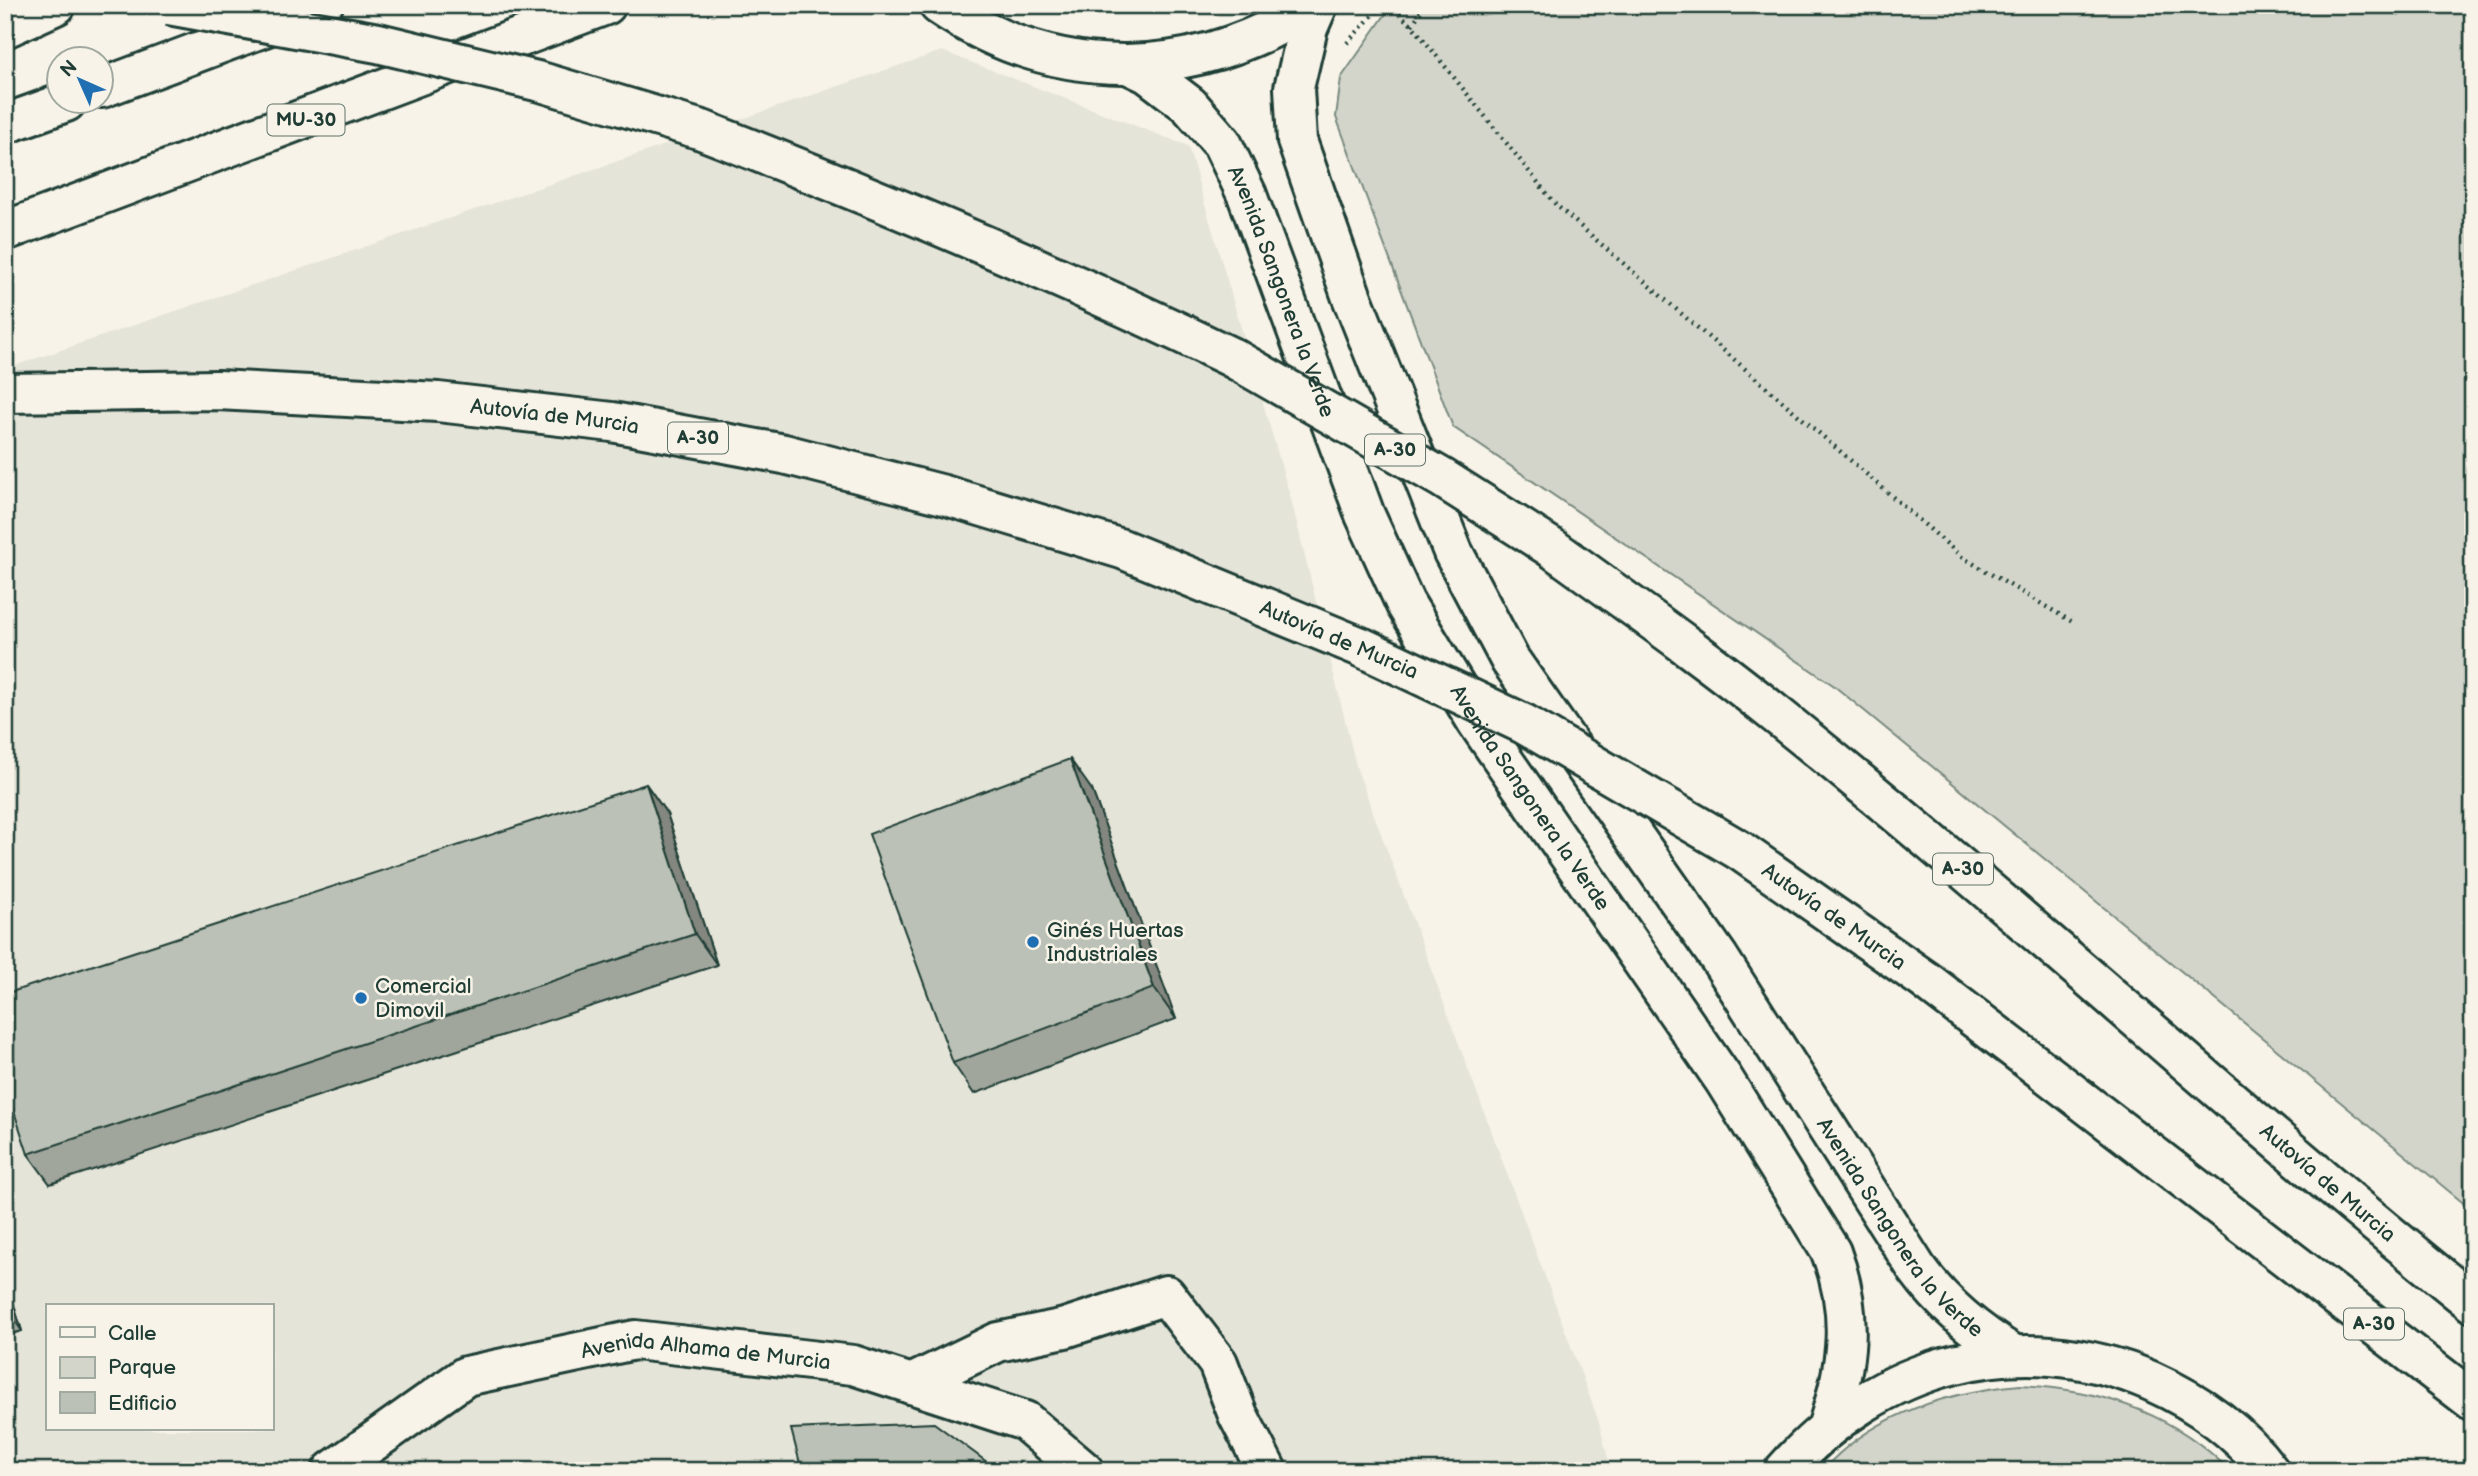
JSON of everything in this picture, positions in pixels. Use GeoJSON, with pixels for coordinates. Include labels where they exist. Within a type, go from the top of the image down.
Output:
{"type":"FeatureCollection","features":[{"type":"Feature","properties":{"kind":"main road"},"geometry":{"type":"LineString","coordinates":[[5,28],[56,5]]}},
{"type":"Feature","properties":{"kind":"main road","name":"Autovía de Murcia"},"geometry":{"type":"LineString","coordinates":[[169,5],[378,43],[541,82],[702,130],[954,231],[1119,303],[1233,358],[1442,478],[1552,548],[1776,715],[1936,846],[2357,1210],[2473,1303]]}},
{"type":"Feature","properties":{"kind":"main road"},"geometry":{"type":"LineString","coordinates":[[116,83],[323,5]]}},
{"type":"Feature","properties":{"kind":"main road","name":"MU-30"},"geometry":{"type":"LineString","coordinates":[[5,231],[606,5]]}},
{"type":"Feature","properties":{"kind":"main road"},"geometry":{"type":"LineString","coordinates":[[939,5],[1002,40],[1043,54],[1086,63],[1130,65],[1198,57],[1230,47],[1262,34],[1312,5]]}},
{"type":"Feature","properties":{"kind":"main road","name":"Avenida Sangonera la Verde"},"geometry":{"type":"LineString","coordinates":[[1318,5],[1308,28],[1294,88],[1297,141],[1385,381],[1453,552],[1477,602],[1545,715],[1680,900],[1734,980],[1917,1269],[1936,1295],[1958,1315],[2014,1355]]}},
{"type":"Feature","properties":{"kind":"main road","name":"Avenida Sangonera la Verde"},"geometry":{"type":"LineString","coordinates":[[1130,65],[1147,73],[1189,105],[1222,142],[1247,195],[1365,515],[1405,603],[1477,722],[1724,1080],[1831,1252],[1843,1283],[1847,1353],[1841,1385],[1828,1425]]}},
{"type":"Feature","properties":{"kind":"main road"},"geometry":{"type":"LineString","coordinates":[[5,124],[46,109]]}},
{"type":"Feature","properties":{"kind":"main road","name":"Autovía de Murcia"},"geometry":{"type":"LineString","coordinates":[[5,393],[218,390],[438,402],[612,422],[784,454],[944,495],[1122,549],[1361,647],[1524,724],[1739,850],[1925,981],[2295,1262],[2463,1394]]}},
{"type":"Feature","properties":{"kind":"main road"},"geometry":{"type":"LineString","coordinates":[[911,1384],[998,1342],[1065,1328],[1166,1294],[1218,1363],[1238,1415],[1267,1471]]}},
{"type":"Feature","properties":{"kind":"main road","name":"Avenida Alhama de Murcia"},"geometry":{"type":"LineString","coordinates":[[336,1468],[466,1376],[635,1340],[853,1365],[1025,1421],[1084,1471]]}},
{"type":"Feature","properties":{"kind":"main road"},"geometry":{"type":"LineString","coordinates":[[1784,1471],[1828,1425],[1856,1406],[1916,1375],[1981,1358],[2014,1355],[2054,1356],[2094,1362],[2133,1373],[2205,1410],[2236,1435],[2269,1471]]}},
{"type":"Feature","properties":{"kind":"path"},"geometry":{"type":"LineString","coordinates":[[1388,5],[1412,24],[1556,205],[1962,557],[2074,622]]}},
{"type":"Feature","properties":{"kind":"path"},"geometry":{"type":"LineString","coordinates":[[1412,24],[1425,5]]}},
{"type":"Feature","properties":{"kind":"shaded area"},"geometry":{"type":"Polygon","coordinates":[[[942,51],[1188,146],[1291,499],[1357,769],[1599,1422],[1611,1471],[5,1471],[5,369],[942,51]]]}},
{"type":"Feature","properties":{"kind":"green space"},"geometry":{"type":"Polygon","coordinates":[[[1392,5],[2473,5],[2473,1211],[1833,685],[1453,427],[1336,117],[1341,78],[1392,5]]]}},
{"type":"Feature","properties":{"kind":"green space"},"geometry":{"type":"Polygon","coordinates":[[[2020,1385],[2079,1392],[2134,1407],[2184,1433],[2230,1471],[1822,1471],[1864,1434],[1913,1409],[1966,1393],[2020,1385]]]}},
{"type":"Feature","properties":{"kind":"building","name":"Ginés Huertas Industriales"},"geometry":{"type":"Polygon","coordinates":[[[1070,759],[1154,988],[953,1063],[869,834],[1070,759]]]}},
{"type":"Feature","properties":{"kind":"building","name":"Comercial Dimovil"},"geometry":{"type":"Polygon","coordinates":[[[646,784],[695,934],[28,1154],[5,1084],[5,994],[646,784]]]}},
{"type":"Feature","properties":{"kind":"building"},"geometry":{"type":"Polygon","coordinates":[[[934,1423],[999,1471],[802,1471],[791,1429],[934,1423]]]}},
{"type":"Feature","properties":{"kind":"place","name":"Ginés Huertas Industriales"},"geometry":{"type":"Point","coordinates":[1033,942]}},
{"type":"Feature","properties":{"kind":"place","name":"Comercial Dimovil"},"geometry":{"type":"Point","coordinates":[361,998]}}]}
